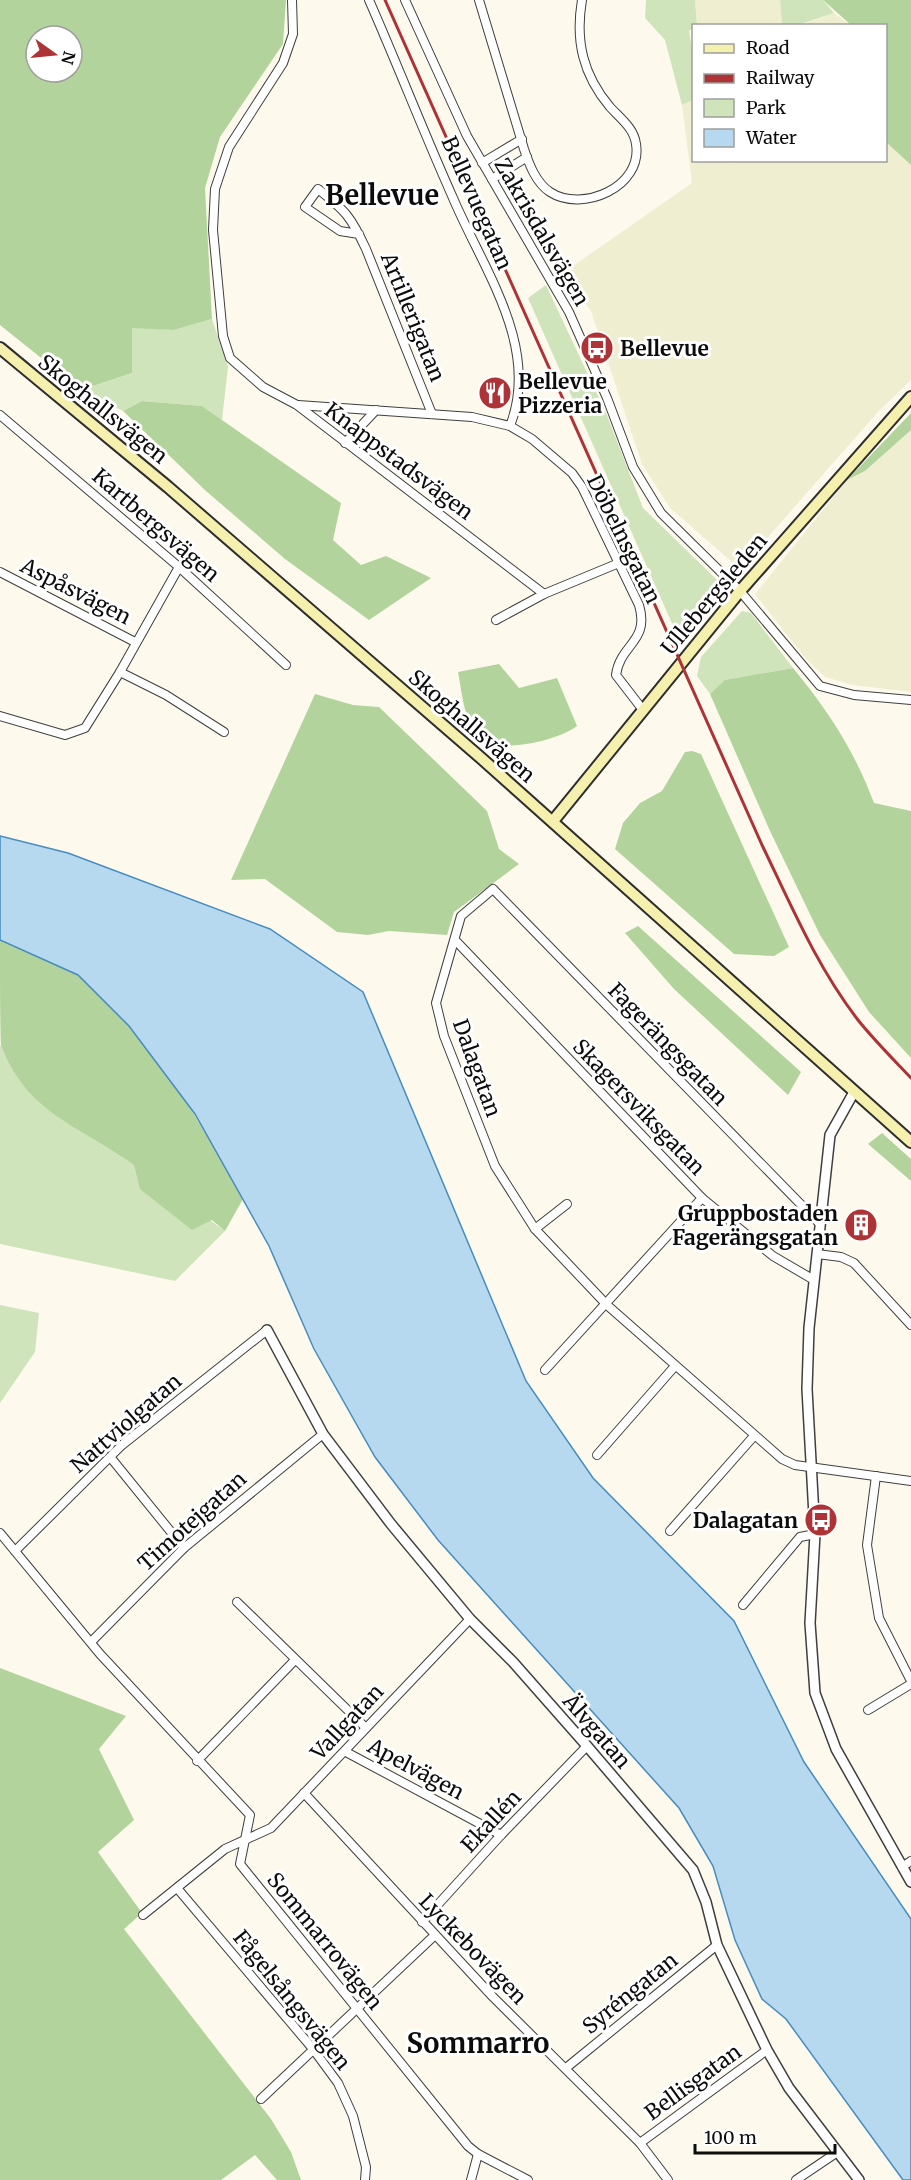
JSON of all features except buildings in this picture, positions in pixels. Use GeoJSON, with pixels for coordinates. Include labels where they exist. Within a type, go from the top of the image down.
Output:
{"type":"FeatureCollection","features":[{"type":"Feature","properties":{"kind":"main road","name":"Skoghallsvägen"},"geometry":{"type":"LineString","coordinates":[[0,348],[168,487],[553,821],[911,1142]]}},
{"type":"Feature","properties":{"kind":"main road","name":"Ullebergsleden"},"geometry":{"type":"LineString","coordinates":[[553,821],[740,591],[911,397]]}},
{"type":"Feature","properties":{"kind":"street","name":"Knappstadsvägen"},"geometry":{"type":"LineString","coordinates":[[292,0],[292,34],[283,63],[228,147],[215,189],[213,230],[223,336],[230,358],[263,387],[297,405],[544,594]]}},
{"type":"Feature","properties":{"kind":"street","name":"Bellevuegatan"},"geometry":{"type":"LineString","coordinates":[[369,0],[453,201],[504,308],[516,352],[519,380],[519,397],[510,426]]}},
{"type":"Feature","properties":{"kind":"street","name":"Zakrisdalsvägen"},"geometry":{"type":"LineString","coordinates":[[405,0],[456,115],[569,312],[607,398],[633,467],[661,513],[740,591],[820,686],[855,695],[911,700]]}},
{"type":"Feature","properties":{"kind":"street"},"geometry":{"type":"LineString","coordinates":[[479,0],[527,157],[539,181],[550,192],[562,198],[582,201],[605,193],[629,174],[634,164],[636,144],[632,131],[597,90],[582,56],[579,21],[582,0]]}},
{"type":"Feature","properties":{"kind":"street"},"geometry":{"type":"LineString","coordinates":[[482,163],[522,139]]}},
{"type":"Feature","properties":{"kind":"street"},"geometry":{"type":"LineString","coordinates":[[492,179],[527,157]]}},
{"type":"Feature","properties":{"kind":"street","name":"Artillerigatan"},"geometry":{"type":"LineString","coordinates":[[359,234],[340,231],[305,207],[318,189],[346,211],[359,234],[402,334],[432,414]]}},
{"type":"Feature","properties":{"kind":"street","name":"Döbelnsgatan"},"geometry":{"type":"LineString","coordinates":[[297,405],[472,417],[510,426],[552,453],[572,472],[591,503],[643,620],[637,637],[618,663],[616,675],[643,710]]}},
{"type":"Feature","properties":{"kind":"street"},"geometry":{"type":"LineString","coordinates":[[345,443],[376,410]]}},
{"type":"Feature","properties":{"kind":"street","name":"Kartbergsvägen"},"geometry":{"type":"LineString","coordinates":[[0,415],[179,567],[286,665]]}},
{"type":"Feature","properties":{"kind":"street"},"geometry":{"type":"LineString","coordinates":[[496,620],[544,594],[619,563]]}},
{"type":"Feature","properties":{"kind":"street"},"geometry":{"type":"LineString","coordinates":[[0,716],[58,734],[79,732],[93,718],[179,567]]}},
{"type":"Feature","properties":{"kind":"street","name":"Aspåsvägen"},"geometry":{"type":"LineString","coordinates":[[0,572],[135,642]]}},
{"type":"Feature","properties":{"kind":"street"},"geometry":{"type":"LineString","coordinates":[[120,672],[166,695],[224,732]]}},
{"type":"Feature","properties":{"kind":"street","name":"Dalagatan"},"geometry":{"type":"LineString","coordinates":[[493,889],[461,916],[436,1004],[444,1036],[495,1166],[535,1228],[607,1305],[782,1459],[795,1466],[812,1466],[911,1481]]}},
{"type":"Feature","properties":{"kind":"street","name":"Fagerängsgatan"},"geometry":{"type":"LineString","coordinates":[[493,889],[819,1223]]}},
{"type":"Feature","properties":{"kind":"street","name":"Skagersviksgatan"},"geometry":{"type":"LineString","coordinates":[[455,940],[702,1198],[773,1256],[814,1280]]}},
{"type":"Feature","properties":{"kind":"street"},"geometry":{"type":"LineString","coordinates":[[854,1092],[830,1135],[809,1328],[807,1389],[815,1534],[810,1623],[815,1693],[836,1749],[911,1882]]}},
{"type":"Feature","properties":{"kind":"street"},"geometry":{"type":"LineString","coordinates":[[544,1370],[607,1305],[702,1198]]}},
{"type":"Feature","properties":{"kind":"street"},"geometry":{"type":"LineString","coordinates":[[535,1228],[567,1204]]}},
{"type":"Feature","properties":{"kind":"street"},"geometry":{"type":"LineString","coordinates":[[817,1254],[841,1257],[854,1263],[911,1325]]}},
{"type":"Feature","properties":{"kind":"street","name":"Älvgatan"},"geometry":{"type":"LineString","coordinates":[[267,1330],[323,1434],[391,1524],[470,1619],[587,1746],[693,1870],[706,1902],[717,1945],[766,2050],[789,2088],[836,2153],[859,2180]]}},
{"type":"Feature","properties":{"kind":"street","name":"Nattviolgatan"},"geometry":{"type":"LineString","coordinates":[[15,1551],[122,1445],[267,1330]]}},
{"type":"Feature","properties":{"kind":"street"},"geometry":{"type":"LineString","coordinates":[[597,1455],[675,1366]]}},
{"type":"Feature","properties":{"kind":"street","name":"Timotejgatan"},"geometry":{"type":"LineString","coordinates":[[91,1642],[184,1548],[323,1434]]}},
{"type":"Feature","properties":{"kind":"street"},"geometry":{"type":"LineString","coordinates":[[670,1531],[754,1436]]}},
{"type":"Feature","properties":{"kind":"street"},"geometry":{"type":"LineString","coordinates":[[111,1458],[184,1548]]}},
{"type":"Feature","properties":{"kind":"street"},"geometry":{"type":"LineString","coordinates":[[868,1710],[911,1683],[879,1618],[867,1545],[876,1476]]}},
{"type":"Feature","properties":{"kind":"street","name":"Sommarrovägen"},"geometry":{"type":"LineString","coordinates":[[0,1533],[143,1702],[250,1815],[240,1864],[468,2146],[478,2154],[528,2180]]}},
{"type":"Feature","properties":{"kind":"street"},"geometry":{"type":"LineString","coordinates":[[743,1605],[800,1537],[815,1534]]}},
{"type":"Feature","properties":{"kind":"street"},"geometry":{"type":"LineString","coordinates":[[237,1602],[366,1728]]}},
{"type":"Feature","properties":{"kind":"street","name":"Vallgatan"},"geometry":{"type":"LineString","coordinates":[[143,1915],[225,1849],[271,1828],[346,1752],[470,1619]]}},
{"type":"Feature","properties":{"kind":"street"},"geometry":{"type":"LineString","coordinates":[[197,1761],[295,1660]]}},
{"type":"Feature","properties":{"kind":"street","name":"Ekallén"},"geometry":{"type":"LineString","coordinates":[[422,1922],[501,1835],[587,1746]]}},
{"type":"Feature","properties":{"kind":"street","name":"Apelvägen"},"geometry":{"type":"LineString","coordinates":[[346,1752],[501,1835]]}},
{"type":"Feature","properties":{"kind":"street","name":"Lyckebovägen"},"geometry":{"type":"LineString","coordinates":[[304,1793],[422,1922],[640,2143],[668,2180]]}},
{"type":"Feature","properties":{"kind":"street"},"geometry":{"type":"LineString","coordinates":[[902,1868],[911,1861]]}},
{"type":"Feature","properties":{"kind":"street","name":"Fågelsångsvägen"},"geometry":{"type":"LineString","coordinates":[[177,1888],[313,2049],[338,2083],[353,2116],[366,2167],[365,2180]]}},
{"type":"Feature","properties":{"kind":"street"},"geometry":{"type":"LineString","coordinates":[[261,2099],[435,1935]]}},
{"type":"Feature","properties":{"kind":"street","name":"Syréngatan"},"geometry":{"type":"LineString","coordinates":[[566,2068],[717,1945]]}},
{"type":"Feature","properties":{"kind":"street","name":"Bellisgatan"},"geometry":{"type":"LineString","coordinates":[[640,2143],[766,2050]]}},
{"type":"Feature","properties":{"kind":"street"},"geometry":{"type":"LineString","coordinates":[[796,2180],[836,2153]]}},
{"type":"Feature","properties":{"kind":"street"},"geometry":{"type":"LineString","coordinates":[[472,2176],[478,2154]]}},
{"type":"Feature","properties":{"kind":"shaded area"},"geometry":{"type":"Polygon","coordinates":[[[695,0],[780,0],[782,24],[697,24],[695,0]]]}},
{"type":"Feature","properties":{"kind":"shaded area"},"geometry":{"type":"Polygon","coordinates":[[[834,13],[850,24],[804,24],[834,13]]]}},
{"type":"Feature","properties":{"kind":"shaded area"},"geometry":{"type":"Polygon","coordinates":[[[692,100],[692,162],[887,162],[887,143],[911,165],[911,380],[877,413],[740,569],[670,508],[642,464],[591,311],[563,273],[692,183],[682,105],[692,100]]]}},
{"type":"Feature","properties":{"kind":"shaded area"},"geometry":{"type":"Polygon","coordinates":[[[911,430],[911,692],[852,685],[825,677],[805,658],[755,594],[847,480],[865,471],[911,430]]]}},
{"type":"Feature","properties":{"kind":"green space"},"geometry":{"type":"Polygon","coordinates":[[[0,0],[286,0],[283,44],[220,137],[205,188],[212,319],[174,330],[132,328],[132,373],[81,390],[0,325],[0,0]]]}},
{"type":"Feature","properties":{"kind":"green space"},"geometry":{"type":"Polygon","coordinates":[[[646,0],[695,0],[697,24],[692,24],[692,29],[689,31],[692,49],[692,100],[682,105],[665,40],[645,18],[646,0]]]}},
{"type":"Feature","properties":{"kind":"green space"},"geometry":{"type":"Polygon","coordinates":[[[780,0],[823,0],[834,13],[801,24],[782,24],[780,0]]]}},
{"type":"Feature","properties":{"kind":"green space"},"geometry":{"type":"Polygon","coordinates":[[[823,0],[911,0],[911,165],[887,143],[887,24],[850,24],[823,0]]]}},
{"type":"Feature","properties":{"kind":"green space"},"geometry":{"type":"Polygon","coordinates":[[[546,285],[606,413],[643,508],[718,581],[722,595],[682,646],[528,298],[546,285]]]}},
{"type":"Feature","properties":{"kind":"green space"},"geometry":{"type":"Polygon","coordinates":[[[212,319],[228,367],[222,420],[202,406],[142,401],[123,411],[81,390],[132,373],[132,327],[174,330],[212,319]]]}},
{"type":"Feature","properties":{"kind":"green space"},"geometry":{"type":"Polygon","coordinates":[[[142,401],[202,406],[341,503],[333,540],[361,565],[386,556],[431,578],[369,620],[285,559],[206,491],[123,411],[142,401]]]}},
{"type":"Feature","properties":{"kind":"green space"},"geometry":{"type":"Polygon","coordinates":[[[911,413],[911,430],[865,471],[847,480],[911,413]]]}},
{"type":"Feature","properties":{"kind":"green space"},"geometry":{"type":"Polygon","coordinates":[[[742,611],[751,613],[793,668],[726,680],[710,694],[697,676],[701,657],[742,611]]]}},
{"type":"Feature","properties":{"kind":"green space"},"geometry":{"type":"Polygon","coordinates":[[[499,664],[519,688],[557,678],[577,726],[557,736],[529,744],[500,745],[480,738],[467,716],[458,672],[499,664]]]}},
{"type":"Feature","properties":{"kind":"green space"},"geometry":{"type":"Polygon","coordinates":[[[793,668],[840,732],[874,803],[911,811],[911,1058],[869,1012],[820,935],[770,831],[710,694],[725,680],[793,668]]]}},
{"type":"Feature","properties":{"kind":"green space"},"geometry":{"type":"Polygon","coordinates":[[[315,694],[353,705],[379,707],[487,811],[499,849],[519,864],[454,912],[447,935],[389,931],[368,935],[337,932],[265,879],[231,880],[315,694]]]}},
{"type":"Feature","properties":{"kind":"green space"},"geometry":{"type":"Polygon","coordinates":[[[692,751],[701,754],[789,947],[774,956],[734,954],[615,849],[623,823],[640,803],[662,791],[685,752],[692,751]]]}},
{"type":"Feature","properties":{"kind":"green space"},"geometry":{"type":"Polygon","coordinates":[[[638,926],[801,1072],[788,1095],[674,989],[625,933],[638,926]]]}},
{"type":"Feature","properties":{"kind":"green space"},"geometry":{"type":"Polygon","coordinates":[[[0,940],[52,961],[79,976],[129,1024],[151,1051],[191,1109],[243,1199],[225,1231],[212,1220],[192,1230],[140,1189],[134,1165],[57,1116],[25,1087],[12,1068],[1,1045],[0,940]]]}},
{"type":"Feature","properties":{"kind":"green space"},"geometry":{"type":"Polygon","coordinates":[[[0,1045],[112,1149],[225,1231],[175,1281],[0,1244],[0,1045]]]}},
{"type":"Feature","properties":{"kind":"green space"},"geometry":{"type":"Polygon","coordinates":[[[882,1133],[911,1159],[911,1181],[868,1144],[882,1133]]]}},
{"type":"Feature","properties":{"kind":"green space"},"geometry":{"type":"Polygon","coordinates":[[[0,1305],[39,1313],[35,1352],[0,1403],[0,1305]]]}},
{"type":"Feature","properties":{"kind":"green space"},"geometry":{"type":"Polygon","coordinates":[[[0,1668],[126,1716],[99,1749],[134,1820],[98,1852],[142,1913],[124,1929],[271,2119],[291,2152],[301,2180],[277,2180],[255,2155],[221,2180],[0,2180],[0,1668]]]}},
{"type":"Feature","properties":{"kind":"water"},"geometry":{"type":"Polygon","coordinates":[[[0,836],[68,853],[270,929],[363,992],[526,1381],[593,1478],[734,1621],[804,1762],[911,1919],[911,2180],[903,2180],[786,2019],[762,1999],[735,1940],[713,1866],[679,1808],[438,1540],[375,1457],[314,1349],[269,1246],[195,1114],[129,1026],[78,975],[0,940],[0,836]]]}},
{"type":"Feature","properties":{"kind":"railway"},"geometry":{"type":"LineString","coordinates":[[385,0],[794,913],[843,1000],[870,1035],[911,1078]]}},
{"type":"Feature","properties":{"kind":"place","name":"Bellevue"},"geometry":{"type":"Point","coordinates":[597,348]}},
{"type":"Feature","properties":{"kind":"place","name":"Bellevue Pizzeria"},"geometry":{"type":"Point","coordinates":[495,393]}},
{"type":"Feature","properties":{"kind":"place","name":"Gruppbostaden Fagerängsgatan"},"geometry":{"type":"Point","coordinates":[861,1225]}},
{"type":"Feature","properties":{"kind":"place","name":"Dalagatan"},"geometry":{"type":"Point","coordinates":[821,1520]}},
{"type":"Feature","properties":{"kind":"district","name":"Bellevue"},"geometry":{"type":"Point","coordinates":[382,195]}},
{"type":"Feature","properties":{"kind":"district","name":"Sommarro"},"geometry":{"type":"Point","coordinates":[478,2043]}}]}
